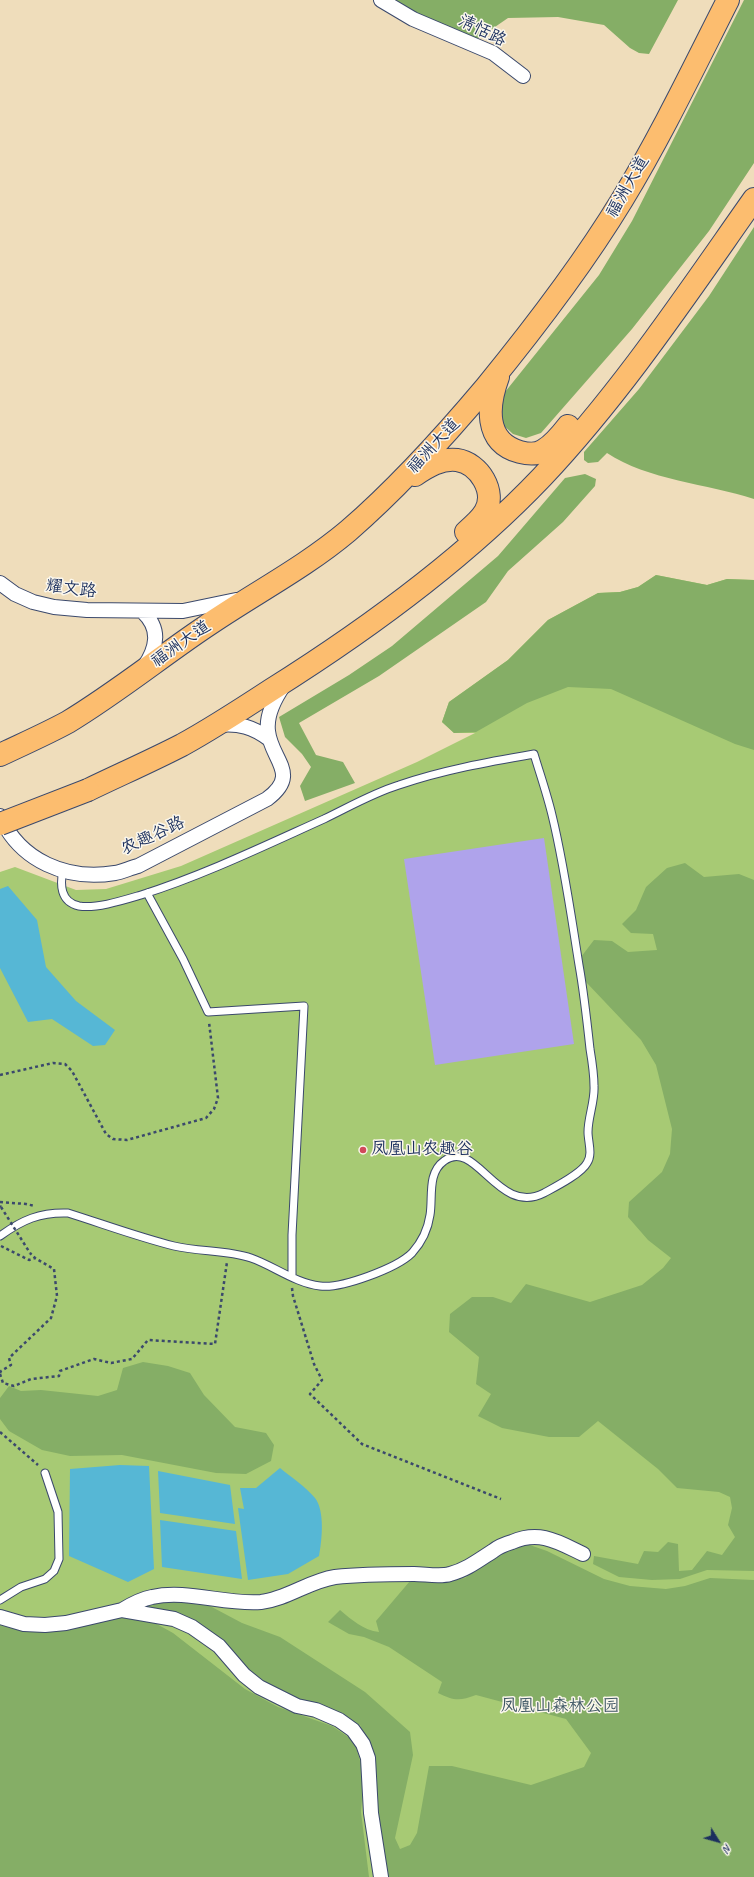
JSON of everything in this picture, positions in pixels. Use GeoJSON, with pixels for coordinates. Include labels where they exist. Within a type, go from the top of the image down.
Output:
{"type":"FeatureCollection","features":[{"type":"Feature","properties":{"kind":"main road","name":"福洲大道"},"geometry":{"type":"LineString","coordinates":[[0,755],[64,724],[217,619],[321,552],[391,492],[454,425],[502,368],[575,273],[623,199],[671,111],[728,0]]}},
{"type":"Feature","properties":{"kind":"main road"},"geometry":{"type":"LineString","coordinates":[[0,824],[88,790],[182,745],[215,726],[287,680],[386,611],[475,541],[541,477],[575,441],[626,378],[754,199]]}},
{"type":"Feature","properties":{"kind":"main road"},"geometry":{"type":"LineString","coordinates":[[502,368],[492,397],[490,408],[492,426],[495,432],[505,444],[518,452],[534,454],[544,451],[555,442],[636,343],[709,263]]}},
{"type":"Feature","properties":{"kind":"main road"},"geometry":{"type":"LineString","coordinates":[[386,611],[436,560],[481,518],[486,511],[489,502],[487,484],[482,476],[474,468],[458,460],[439,462],[428,466],[391,492]]}},
{"type":"Feature","properties":{"kind":"street","name":"清恬路"},"geometry":{"type":"LineString","coordinates":[[381,0],[413,19],[493,53],[523,76]]}},
{"type":"Feature","properties":{"kind":"street","name":"耀文路"},"geometry":{"type":"LineString","coordinates":[[0,582],[15,594],[33,602],[54,607],[87,610],[143,612],[183,611],[254,596]]}},
{"type":"Feature","properties":{"kind":"street"},"geometry":{"type":"LineString","coordinates":[[138,674],[152,651],[155,639],[151,619],[143,612]]}},
{"type":"Feature","properties":{"kind":"street"},"geometry":{"type":"LineString","coordinates":[[269,739],[267,730],[270,713],[278,694],[287,680]]}},
{"type":"Feature","properties":{"kind":"street"},"geometry":{"type":"LineString","coordinates":[[215,726],[238,724],[248,727],[269,739]]}},
{"type":"Feature","properties":{"kind":"street","name":"农趣谷路"},"geometry":{"type":"LineString","coordinates":[[0,816],[11,836],[23,850],[34,858],[63,870],[82,874],[115,873],[138,866],[267,799],[280,787],[284,772],[269,739]]}},
{"type":"Feature","properties":{"kind":"street"},"geometry":{"type":"LineString","coordinates":[[0,1617],[24,1624],[45,1625],[66,1623],[122,1610],[138,1601],[154,1596],[175,1595],[227,1601],[259,1602],[271,1600],[308,1584],[333,1577],[364,1574],[449,1574],[470,1566],[496,1548],[522,1538],[536,1536],[550,1539],[583,1554]]}},
{"type":"Feature","properties":{"kind":"street"},"geometry":{"type":"LineString","coordinates":[[122,1610],[174,1620],[192,1627],[219,1646],[244,1675],[259,1687],[297,1706],[316,1710],[339,1720],[353,1730],[363,1744],[368,1758],[371,1814],[381,1877]]}},
{"type":"Feature","properties":{"kind":"lane"},"geometry":{"type":"LineString","coordinates":[[0,1236],[34,1216],[50,1212],[68,1213],[175,1246],[252,1258],[292,1277],[320,1286],[344,1285],[401,1262],[414,1252],[427,1227],[430,1214],[433,1178],[437,1167],[446,1159],[461,1157],[469,1160],[504,1191],[514,1196],[525,1198],[540,1195],[581,1170],[588,1163],[590,1154],[588,1131],[594,1086],[584,997],[569,900],[552,813],[534,754],[456,768],[398,785],[242,856],[172,885],[147,893],[97,905],[78,906],[72,903],[63,894],[61,881],[63,870]]}},
{"type":"Feature","properties":{"kind":"lane"},"geometry":{"type":"LineString","coordinates":[[147,893],[183,959],[208,1012],[304,1006],[292,1235],[292,1277]]}},
{"type":"Feature","properties":{"kind":"lane"},"geometry":{"type":"LineString","coordinates":[[0,1600],[21,1587],[45,1579],[54,1571],[59,1559],[58,1512],[45,1473]]}},
{"type":"Feature","properties":{"kind":"path"},"geometry":{"type":"LineString","coordinates":[[0,1075],[53,1063],[65,1064],[72,1071],[106,1134],[113,1139],[127,1140],[206,1118],[214,1109],[218,1098],[208,1012]]}},
{"type":"Feature","properties":{"kind":"path"},"geometry":{"type":"LineString","coordinates":[[0,1202],[26,1204],[50,1212]]}},
{"type":"Feature","properties":{"kind":"path"},"geometry":{"type":"LineString","coordinates":[[0,1207],[30,1253],[35,1258],[54,1269],[57,1296],[51,1318],[9,1358],[11,1365],[1,1371],[0,1374],[3,1383],[14,1386],[31,1379],[59,1376],[60,1372],[94,1359],[111,1363],[132,1359],[148,1340],[215,1344],[229,1254]]}},
{"type":"Feature","properties":{"kind":"path"},"geometry":{"type":"LineString","coordinates":[[0,1246],[29,1260],[35,1258]]}},
{"type":"Feature","properties":{"kind":"path"},"geometry":{"type":"LineString","coordinates":[[292,1277],[293,1296],[314,1364],[322,1380],[310,1394],[362,1444],[501,1499]]}},
{"type":"Feature","properties":{"kind":"path"},"geometry":{"type":"LineString","coordinates":[[0,1432],[45,1473]]}},
{"type":"Feature","properties":{"kind":"green space"},"geometry":{"type":"Polygon","coordinates":[[[392,0],[678,0],[649,54],[639,53],[630,48],[604,25],[558,17],[508,18],[476,40],[415,13],[392,0]]]}},
{"type":"Feature","properties":{"kind":"green space"},"geometry":{"type":"Polygon","coordinates":[[[744,0],[754,0],[754,163],[709,231],[632,329],[541,433],[526,438],[513,434],[502,424],[497,410],[501,397],[599,275],[632,221],[744,0]]]}},
{"type":"Feature","properties":{"kind":"green space"},"geometry":{"type":"Polygon","coordinates":[[[754,227],[754,499],[659,475],[623,462],[607,453],[598,462],[588,463],[584,460],[584,452],[639,389],[709,296],[754,227]]]}},
{"type":"Feature","properties":{"kind":"green space"},"geometry":{"type":"Polygon","coordinates":[[[585,474],[596,479],[595,486],[563,522],[508,571],[486,602],[379,676],[299,723],[316,755],[343,762],[355,783],[305,801],[300,786],[311,767],[302,754],[285,737],[279,717],[349,675],[392,646],[498,556],[565,478],[585,474]]]}},
{"type":"Feature","properties":{"kind":"green space","name":"凤凰山农趣谷"},"geometry":{"type":"Polygon","coordinates":[[[656,575],[707,585],[727,579],[754,580],[754,1877],[0,1877],[0,872],[15,867],[76,890],[106,889],[181,866],[417,762],[475,733],[454,733],[442,722],[449,702],[508,660],[548,620],[598,593],[620,592],[638,587],[656,575]]]}},
{"type":"Feature","properties":{"kind":"green space"},"geometry":{"type":"Polygon","coordinates":[[[656,575],[707,585],[727,579],[754,580],[754,750],[735,744],[611,689],[568,687],[527,703],[476,732],[454,733],[442,722],[449,702],[508,660],[548,620],[598,593],[620,592],[638,587],[656,575]]]}},
{"type":"Feature","properties":{"kind":"green space"},"geometry":{"type":"Polygon","coordinates":[[[685,863],[704,877],[739,874],[754,880],[754,1571],[707,1570],[680,1579],[652,1580],[619,1577],[593,1564],[594,1556],[638,1564],[644,1551],[658,1552],[668,1542],[678,1544],[679,1571],[692,1570],[707,1551],[722,1555],[735,1537],[728,1525],[732,1508],[730,1497],[719,1492],[677,1488],[658,1469],[598,1421],[579,1437],[549,1437],[502,1428],[478,1416],[491,1394],[476,1384],[479,1357],[449,1332],[450,1314],[472,1297],[493,1297],[511,1303],[526,1284],[590,1302],[642,1285],[663,1268],[671,1258],[648,1240],[628,1217],[629,1202],[662,1172],[670,1154],[672,1129],[656,1065],[641,1040],[586,982],[581,957],[594,940],[612,941],[628,952],[657,950],[653,934],[631,933],[622,924],[636,910],[646,887],[667,868],[685,863]]]}},
{"type":"Feature","properties":{"kind":"green space"},"geometry":{"type":"Polygon","coordinates":[[[143,1362],[168,1366],[190,1373],[204,1395],[235,1427],[266,1433],[274,1445],[271,1461],[246,1474],[216,1473],[122,1455],[70,1456],[42,1450],[9,1431],[0,1419],[0,1398],[9,1386],[21,1391],[41,1390],[98,1396],[117,1390],[123,1368],[143,1362]]]}},
{"type":"Feature","properties":{"kind":"green space","name":"凤凰山森林公园"},"geometry":{"type":"Polygon","coordinates":[[[527,1544],[547,1551],[604,1579],[630,1586],[666,1589],[685,1586],[710,1578],[754,1580],[754,1877],[387,1877],[375,1807],[376,1757],[360,1725],[315,1704],[286,1694],[267,1683],[247,1668],[227,1645],[139,1606],[155,1599],[210,1606],[242,1623],[280,1637],[365,1692],[410,1732],[413,1755],[395,1838],[400,1849],[410,1845],[417,1833],[429,1766],[452,1766],[531,1785],[584,1767],[591,1753],[566,1719],[476,1695],[461,1699],[453,1699],[444,1696],[438,1693],[442,1682],[389,1647],[364,1637],[349,1634],[328,1622],[340,1610],[363,1627],[379,1632],[376,1621],[410,1581],[449,1581],[465,1578],[490,1559],[508,1549],[527,1544]]]}},
{"type":"Feature","properties":{"kind":"green space"},"geometry":{"type":"Polygon","coordinates":[[[112,1615],[146,1618],[173,1633],[245,1689],[278,1707],[332,1726],[354,1741],[364,1774],[361,1812],[369,1877],[0,1877],[0,1625],[15,1629],[43,1631],[70,1627],[112,1615]]]}},
{"type":"Feature","properties":{"kind":"water"},"geometry":{"type":"Polygon","coordinates":[[[8,886],[37,920],[46,967],[76,1001],[115,1030],[105,1045],[93,1046],[52,1019],[28,1022],[0,968],[0,889],[8,886]]]}},
{"type":"Feature","properties":{"kind":"water"},"geometry":{"type":"Polygon","coordinates":[[[120,1465],[149,1466],[154,1569],[128,1582],[69,1556],[70,1469],[120,1465]]]}},
{"type":"Feature","properties":{"kind":"water"},"geometry":{"type":"Polygon","coordinates":[[[280,1468],[307,1490],[315,1498],[318,1504],[322,1526],[319,1556],[288,1574],[248,1580],[238,1508],[244,1509],[240,1488],[256,1488],[280,1468]]]}},
{"type":"Feature","properties":{"kind":"water"},"geometry":{"type":"Polygon","coordinates":[[[158,1471],[230,1485],[235,1524],[160,1513],[158,1471]]]}},
{"type":"Feature","properties":{"kind":"water"},"geometry":{"type":"Polygon","coordinates":[[[160,1520],[236,1531],[242,1579],[162,1567],[160,1520]]]}},
{"type":"Feature","properties":{"kind":"building"},"geometry":{"type":"Polygon","coordinates":[[[544,838],[574,1044],[435,1065],[404,859],[544,838]]]}},
{"type":"Feature","properties":{"kind":"place","name":"凤凰山农趣谷"},"geometry":{"type":"Point","coordinates":[363,1150]}}]}
